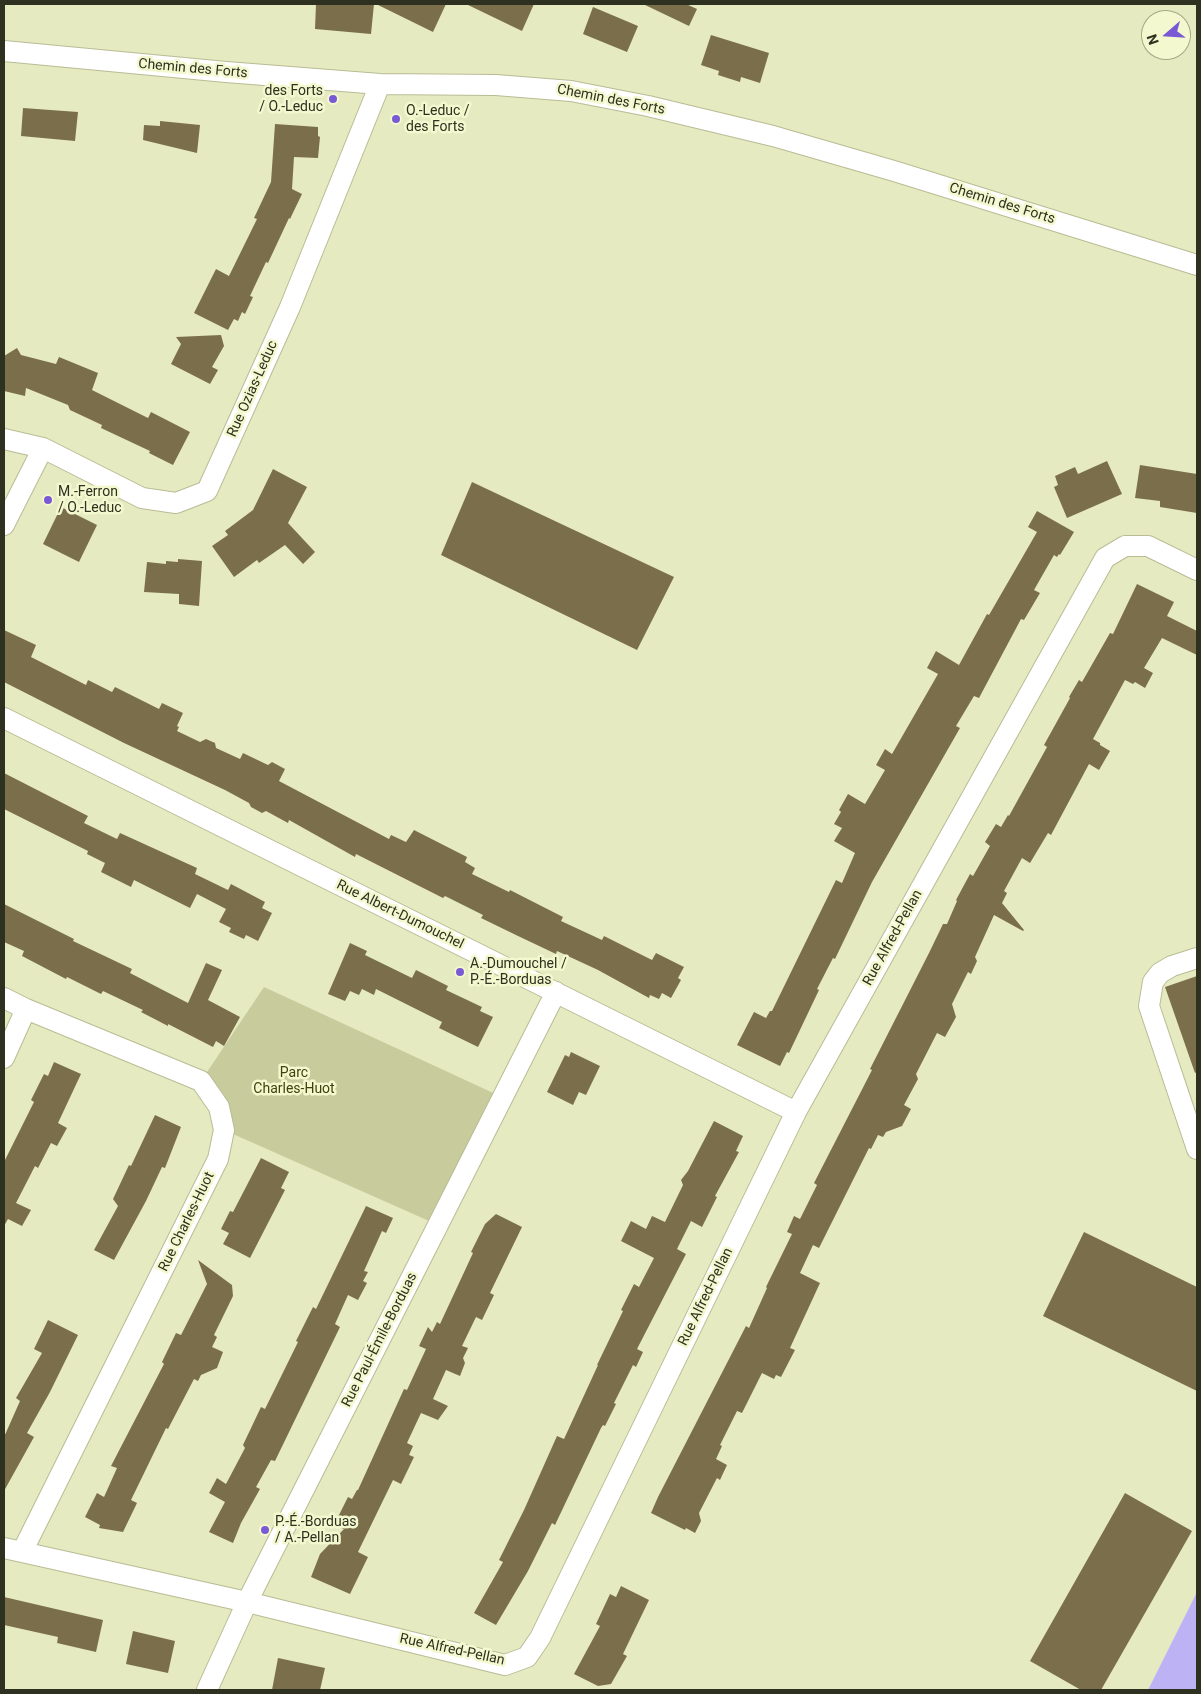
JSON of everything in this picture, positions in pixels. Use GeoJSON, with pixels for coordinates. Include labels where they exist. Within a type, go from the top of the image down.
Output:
{"type":"FeatureCollection","features":[{"type":"Feature","properties":{"kind":"street","name":"Chemin des Forts"},"geometry":{"type":"LineString","coordinates":[[4,51],[226,72],[380,84],[496,84],[571,91],[648,106],[773,136],[894,170],[1197,266]]}},
{"type":"Feature","properties":{"kind":"street","name":"Rue Ozias-Leduc"},"geometry":{"type":"LineString","coordinates":[[4,439],[43,448],[142,498],[176,503],[207,490],[290,307],[380,84]]}},
{"type":"Feature","properties":{"kind":"street"},"geometry":{"type":"LineString","coordinates":[[4,525],[43,448]]}},
{"type":"Feature","properties":{"kind":"street","name":"Rue Alfred-Pellan"},"geometry":{"type":"LineString","coordinates":[[13,1550],[247,1602],[506,1664],[527,1657],[540,1638],[796,1112],[1106,558],[1125,546],[1148,546],[1197,570]]}},
{"type":"Feature","properties":{"kind":"street","name":"Rue Albert-Dumouchel"},"geometry":{"type":"LineString","coordinates":[[4,718],[796,1112]]}},
{"type":"Feature","properties":{"kind":"street"},"geometry":{"type":"LineString","coordinates":[[1197,958],[1172,966],[1160,973],[1153,982],[1150,1006],[1197,1149]]}},
{"type":"Feature","properties":{"kind":"street","name":"Rue Paul-Émile-Borduas"},"geometry":{"type":"LineString","coordinates":[[207,1690],[247,1602],[556,992]]}},
{"type":"Feature","properties":{"kind":"street","name":"Rue Charles-Huot"},"geometry":{"type":"LineString","coordinates":[[4,998],[26,1009],[201,1081],[218,1107],[224,1130],[218,1159],[13,1550]]}},
{"type":"Feature","properties":{"kind":"street"},"geometry":{"type":"LineString","coordinates":[[4,1058],[26,1009]]}},
{"type":"Feature","properties":{"kind":"green space","name":"Parc Charles-Huot"},"geometry":{"type":"Polygon","coordinates":[[[264,987],[502,1097],[438,1225],[224,1130],[201,1081],[264,987]]]}},
{"type":"Feature","properties":{"kind":"shaded area"},"geometry":{"type":"Polygon","coordinates":[[[1197,1592],[1197,1690],[1148,1690],[1197,1592]]]}},
{"type":"Feature","properties":{"kind":"building"},"geometry":{"type":"Polygon","coordinates":[[[316,4],[374,4],[371,34],[315,29],[316,4]]]}},
{"type":"Feature","properties":{"kind":"building"},"geometry":{"type":"Polygon","coordinates":[[[376,4],[446,4],[433,32],[376,4]]]}},
{"type":"Feature","properties":{"kind":"building"},"geometry":{"type":"Polygon","coordinates":[[[466,4],[534,4],[522,31],[466,4]]]}},
{"type":"Feature","properties":{"kind":"building"},"geometry":{"type":"Polygon","coordinates":[[[643,4],[686,4],[697,9],[689,26],[643,4]]]}},
{"type":"Feature","properties":{"kind":"building"},"geometry":{"type":"Polygon","coordinates":[[[593,7],[638,26],[627,52],[583,34],[593,7]]]}},
{"type":"Feature","properties":{"kind":"building"},"geometry":{"type":"Polygon","coordinates":[[[711,35],[769,53],[760,83],[741,77],[740,82],[718,75],[719,71],[701,65],[711,35]]]}},
{"type":"Feature","properties":{"kind":"building"},"geometry":{"type":"Polygon","coordinates":[[[23,108],[78,112],[75,141],[21,136],[23,108]]]}},
{"type":"Feature","properties":{"kind":"building"},"geometry":{"type":"Polygon","coordinates":[[[160,121],[200,125],[197,153],[143,140],[144,125],[160,126],[160,121]]]}},
{"type":"Feature","properties":{"kind":"building"},"geometry":{"type":"Polygon","coordinates":[[[275,124],[318,127],[318,136],[320,137],[318,158],[294,157],[292,189],[302,194],[268,263],[266,262],[250,296],[253,297],[245,314],[242,312],[238,321],[234,319],[228,330],[194,313],[216,269],[229,276],[257,219],[254,218],[271,182],[275,124]]]}},
{"type":"Feature","properties":{"kind":"building"},"geometry":{"type":"Polygon","coordinates":[[[221,335],[224,346],[212,367],[218,370],[210,384],[171,364],[181,344],[176,337],[221,335]]]}},
{"type":"Feature","properties":{"kind":"building"},"geometry":{"type":"Polygon","coordinates":[[[17,348],[21,355],[56,364],[59,357],[98,373],[92,390],[148,418],[151,412],[190,432],[173,465],[149,453],[150,451],[101,428],[102,425],[70,410],[68,405],[26,388],[25,396],[4,391],[4,356],[17,348]]]}},
{"type":"Feature","properties":{"kind":"building"},"geometry":{"type":"Polygon","coordinates":[[[1107,461],[1122,494],[1067,518],[1054,487],[1058,485],[1055,476],[1075,467],[1078,474],[1107,461]]]}},
{"type":"Feature","properties":{"kind":"building"},"geometry":{"type":"Polygon","coordinates":[[[1140,465],[1197,474],[1197,513],[1160,507],[1160,501],[1135,498],[1140,465]]]}},
{"type":"Feature","properties":{"kind":"building"},"geometry":{"type":"Polygon","coordinates":[[[273,469],[307,487],[288,523],[315,552],[303,564],[285,545],[259,563],[257,560],[234,577],[212,546],[228,535],[225,531],[253,510],[273,469]]]}},
{"type":"Feature","properties":{"kind":"building"},"geometry":{"type":"Polygon","coordinates":[[[472,482],[674,577],[637,650],[441,555],[472,482]]]}},
{"type":"Feature","properties":{"kind":"building"},"geometry":{"type":"Polygon","coordinates":[[[61,507],[97,525],[79,562],[43,544],[61,507]]]}},
{"type":"Feature","properties":{"kind":"building"},"geometry":{"type":"Polygon","coordinates":[[[1037,511],[1074,532],[1060,555],[1057,557],[1054,555],[1034,590],[1040,593],[1024,620],[1021,619],[979,698],[974,696],[956,726],[960,728],[872,882],[835,959],[833,958],[817,989],[819,990],[789,1053],[787,1052],[780,1066],[737,1045],[754,1012],[766,1018],[770,1011],[772,1011],[836,880],[842,883],[855,853],[834,841],[842,828],[834,824],[841,812],[839,810],[848,794],[865,804],[885,770],[876,765],[885,749],[892,754],[938,674],[927,668],[936,651],[959,665],[987,614],[989,615],[1037,532],[1028,527],[1037,511]]]}},
{"type":"Feature","properties":{"kind":"building"},"geometry":{"type":"Polygon","coordinates":[[[178,559],[202,561],[199,606],[179,604],[179,594],[144,592],[147,562],[166,564],[166,561],[178,562],[178,559]]]}},
{"type":"Feature","properties":{"kind":"building"},"geometry":{"type":"Polygon","coordinates":[[[1137,584],[1174,602],[1167,616],[1197,631],[1197,655],[1162,638],[1144,668],[1153,673],[1145,688],[1135,682],[1133,684],[1125,680],[1093,739],[1110,751],[1099,770],[1089,764],[1051,835],[1048,833],[1030,863],[1022,858],[1004,891],[1007,893],[1002,903],[1024,930],[994,915],[975,957],[977,961],[971,974],[968,972],[952,1004],[956,1017],[945,1037],[937,1033],[916,1074],[918,1079],[904,1105],[911,1109],[902,1126],[886,1132],[883,1137],[878,1135],[871,1149],[869,1148],[819,1248],[813,1245],[800,1273],[820,1283],[790,1348],[795,1350],[781,1377],[776,1375],[774,1379],[762,1373],[742,1413],[737,1411],[720,1445],[722,1446],[716,1459],[727,1465],[720,1480],[717,1478],[699,1513],[701,1521],[695,1533],[651,1513],[746,1326],[749,1328],[766,1287],[792,1234],[787,1232],[794,1216],[800,1219],[817,1185],[814,1183],[872,1070],[870,1069],[943,924],[947,924],[956,900],[970,874],[973,876],[990,846],[985,842],[996,824],[1001,827],[1009,816],[1047,747],[1044,745],[1069,697],[1079,680],[1082,682],[1110,633],[1113,634],[1137,584]]]}},
{"type":"Feature","properties":{"kind":"building"},"geometry":{"type":"Polygon","coordinates":[[[4,630],[36,645],[31,657],[86,685],[88,680],[112,692],[115,687],[159,709],[162,703],[183,713],[177,726],[179,727],[177,731],[200,742],[206,739],[215,743],[216,748],[240,759],[243,753],[268,765],[272,762],[285,769],[279,781],[389,839],[391,835],[406,842],[414,830],[467,857],[465,862],[475,868],[472,874],[509,892],[510,890],[563,917],[561,921],[602,940],[604,936],[652,960],[656,953],[684,967],[678,978],[681,980],[671,998],[662,993],[659,999],[650,995],[649,998],[598,970],[557,951],[556,954],[481,918],[483,915],[445,896],[443,898],[356,854],[355,857],[289,820],[288,823],[266,811],[262,813],[251,807],[249,803],[225,790],[124,743],[4,682],[4,630]]]}},
{"type":"Feature","properties":{"kind":"building"},"geometry":{"type":"Polygon","coordinates":[[[4,773],[88,816],[84,823],[117,839],[120,833],[197,868],[195,874],[228,890],[231,884],[265,902],[262,908],[272,913],[258,941],[246,935],[244,939],[229,932],[231,928],[219,922],[226,909],[197,894],[190,908],[134,880],[131,887],[101,872],[105,863],[87,854],[88,851],[4,809],[4,773]]]}},
{"type":"Feature","properties":{"kind":"building"},"geometry":{"type":"Polygon","coordinates":[[[4,904],[74,939],[73,941],[132,969],[130,973],[188,1003],[206,963],[222,970],[208,1000],[240,1017],[224,1046],[216,1041],[213,1047],[141,1012],[143,1010],[103,991],[101,994],[67,977],[66,979],[22,956],[24,951],[4,942],[4,904]]]}},
{"type":"Feature","properties":{"kind":"building"},"geometry":{"type":"Polygon","coordinates":[[[350,943],[367,951],[365,955],[412,978],[416,970],[448,986],[446,990],[482,1007],[480,1011],[493,1017],[478,1047],[439,1028],[442,1022],[376,989],[374,995],[362,989],[359,995],[350,991],[345,1001],[328,994],[350,943]]]}},
{"type":"Feature","properties":{"kind":"building"},"geometry":{"type":"Polygon","coordinates":[[[1197,976],[1197,1072],[1195,1073],[1165,987],[1197,976]]]}},
{"type":"Feature","properties":{"kind":"building"},"geometry":{"type":"Polygon","coordinates":[[[571,1052],[600,1066],[586,1095],[579,1092],[573,1105],[547,1092],[565,1055],[569,1057],[571,1052]]]}},
{"type":"Feature","properties":{"kind":"building"},"geometry":{"type":"Polygon","coordinates":[[[54,1062],[81,1074],[58,1123],[67,1128],[57,1146],[51,1143],[38,1168],[35,1166],[16,1203],[31,1210],[22,1226],[8,1219],[4,1226],[4,1162],[34,1102],[31,1100],[44,1074],[48,1076],[54,1062]]]}},
{"type":"Feature","properties":{"kind":"building"},"geometry":{"type":"Polygon","coordinates":[[[155,1115],[181,1127],[165,1168],[162,1167],[114,1260],[94,1250],[118,1206],[113,1199],[155,1115]]]}},
{"type":"Feature","properties":{"kind":"building"},"geometry":{"type":"Polygon","coordinates":[[[714,1121],[743,1136],[736,1151],[739,1152],[715,1196],[717,1197],[702,1227],[691,1221],[677,1249],[686,1254],[637,1349],[643,1352],[636,1367],[633,1365],[614,1403],[616,1404],[605,1426],[603,1425],[601,1428],[555,1525],[552,1523],[528,1571],[496,1625],[474,1613],[503,1562],[499,1560],[557,1436],[564,1439],[634,1284],[639,1287],[654,1258],[621,1241],[631,1221],[646,1229],[652,1216],[665,1222],[683,1185],[681,1180],[688,1171],[714,1121]]]}},
{"type":"Feature","properties":{"kind":"building"},"geometry":{"type":"Polygon","coordinates":[[[261,1158],[289,1172],[281,1188],[285,1190],[250,1258],[223,1244],[229,1233],[221,1229],[230,1211],[233,1212],[261,1158]]]}},
{"type":"Feature","properties":{"kind":"building"},"geometry":{"type":"Polygon","coordinates":[[[366,1206],[393,1218],[386,1233],[382,1231],[364,1271],[368,1272],[363,1281],[367,1283],[358,1300],[348,1295],[335,1324],[340,1327],[275,1461],[271,1460],[256,1487],[260,1489],[241,1523],[233,1543],[209,1532],[225,1502],[209,1493],[217,1478],[226,1484],[245,1448],[243,1445],[261,1407],[265,1409],[298,1342],[296,1341],[313,1307],[316,1309],[366,1206]]]}},
{"type":"Feature","properties":{"kind":"building"},"geometry":{"type":"Polygon","coordinates":[[[496,1214],[522,1227],[490,1293],[494,1295],[482,1320],[476,1317],[462,1346],[468,1348],[463,1358],[465,1363],[460,1376],[446,1370],[433,1399],[448,1406],[438,1420],[421,1413],[407,1443],[413,1446],[409,1455],[414,1457],[401,1484],[393,1480],[358,1552],[368,1557],[350,1594],[311,1577],[320,1554],[344,1529],[334,1525],[348,1497],[352,1499],[358,1490],[404,1389],[407,1390],[426,1349],[419,1346],[428,1327],[432,1332],[437,1322],[440,1324],[485,1224],[496,1214]]]}},
{"type":"Feature","properties":{"kind":"building"},"geometry":{"type":"Polygon","coordinates":[[[1084,1232],[1197,1287],[1197,1391],[1043,1316],[1084,1232]]]}},
{"type":"Feature","properties":{"kind":"building"},"geometry":{"type":"Polygon","coordinates":[[[198,1260],[232,1285],[233,1296],[214,1335],[217,1337],[212,1347],[223,1352],[217,1368],[201,1375],[198,1381],[194,1379],[168,1429],[166,1428],[131,1500],[137,1503],[123,1532],[99,1528],[100,1525],[85,1517],[97,1493],[104,1497],[117,1468],[111,1466],[164,1364],[162,1362],[176,1333],[181,1335],[207,1284],[198,1260]]]}},
{"type":"Feature","properties":{"kind":"building"},"geometry":{"type":"Polygon","coordinates":[[[48,1320],[78,1335],[27,1433],[34,1437],[4,1491],[4,1437],[20,1401],[16,1398],[42,1353],[34,1349],[48,1320]]]}},
{"type":"Feature","properties":{"kind":"building"},"geometry":{"type":"Polygon","coordinates":[[[1125,1493],[1192,1531],[1101,1690],[1081,1690],[1030,1661],[1125,1493]]]}},
{"type":"Feature","properties":{"kind":"building"},"geometry":{"type":"Polygon","coordinates":[[[621,1586],[649,1600],[623,1654],[627,1656],[611,1684],[598,1686],[574,1674],[600,1626],[596,1624],[610,1594],[616,1597],[621,1586]]]}},
{"type":"Feature","properties":{"kind":"building"},"geometry":{"type":"Polygon","coordinates":[[[4,1597],[103,1620],[96,1652],[57,1643],[58,1637],[4,1625],[4,1597]]]}},
{"type":"Feature","properties":{"kind":"building"},"geometry":{"type":"Polygon","coordinates":[[[133,1631],[175,1641],[168,1673],[126,1664],[133,1631]]]}},
{"type":"Feature","properties":{"kind":"building"},"geometry":{"type":"Polygon","coordinates":[[[278,1658],[325,1668],[320,1690],[272,1690],[278,1658]]]}},
{"type":"Feature","properties":{"kind":"place","name":"des Forts / O.-Leduc"},"geometry":{"type":"Point","coordinates":[333,99]}},
{"type":"Feature","properties":{"kind":"place","name":"O.-Leduc / des Forts"},"geometry":{"type":"Point","coordinates":[396,119]}},
{"type":"Feature","properties":{"kind":"place","name":"M.-Ferron / O.-Leduc"},"geometry":{"type":"Point","coordinates":[48,500]}},
{"type":"Feature","properties":{"kind":"place","name":"A.-Dumouchel / P.-É.-Borduas"},"geometry":{"type":"Point","coordinates":[460,972]}},
{"type":"Feature","properties":{"kind":"place","name":"P.-É.-Borduas / A.-Pellan"},"geometry":{"type":"Point","coordinates":[265,1530]}}]}
